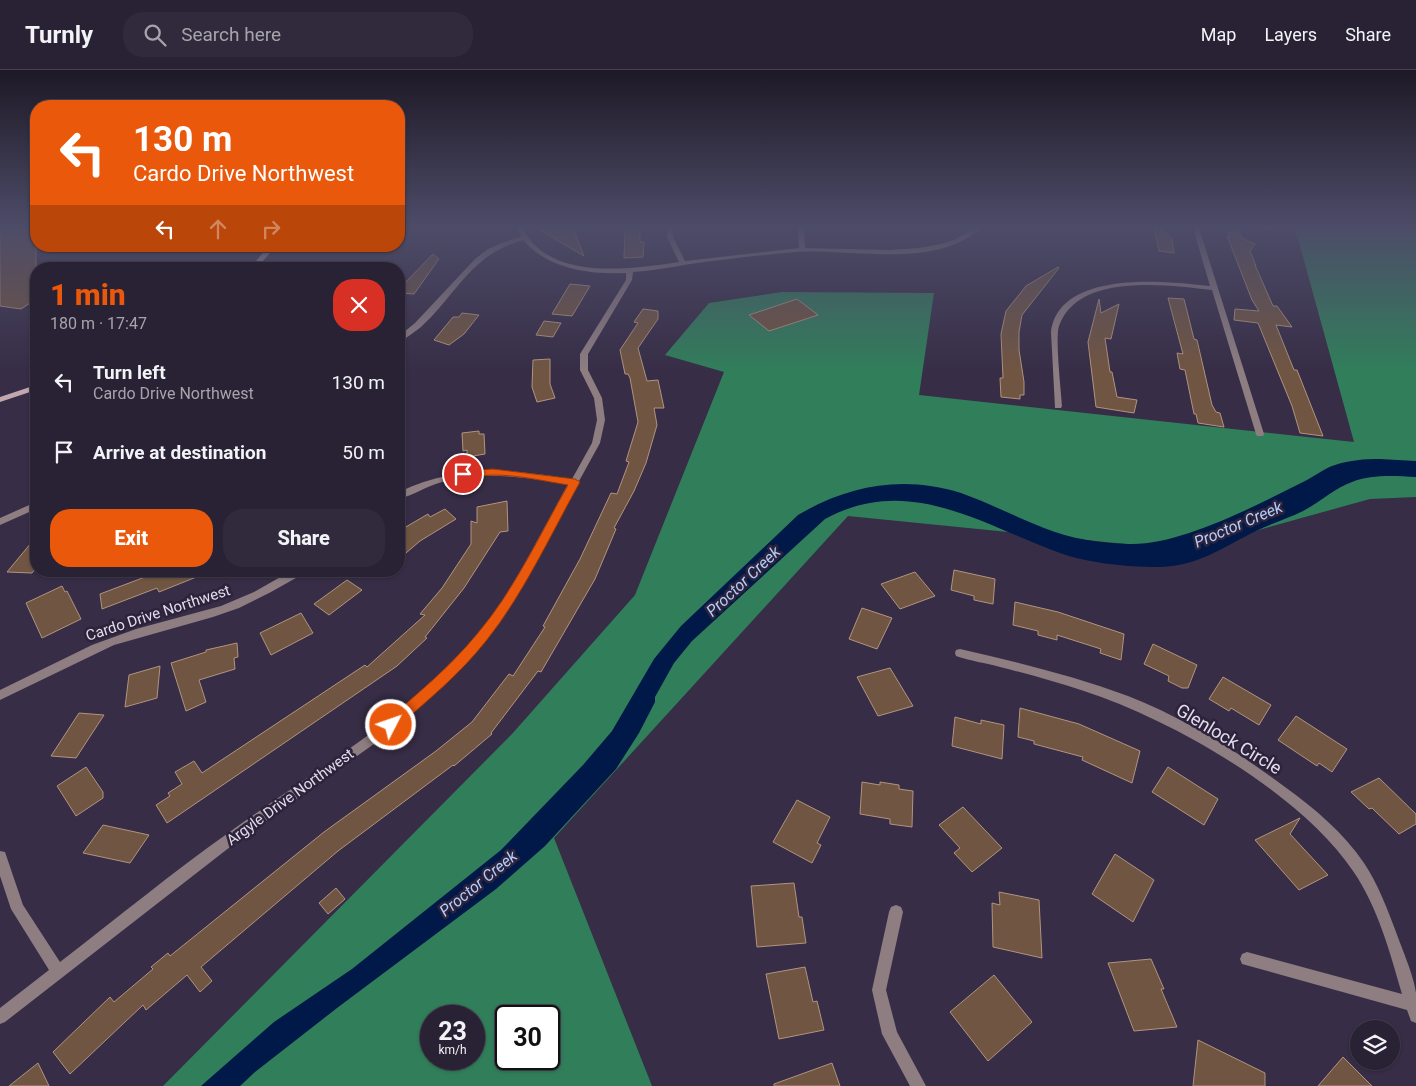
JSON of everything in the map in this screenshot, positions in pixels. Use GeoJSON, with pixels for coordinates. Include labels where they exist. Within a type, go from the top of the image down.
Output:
{"type":"FeatureCollection","features":[{"type":"Feature","properties":{"kind":"street"},"geometry":{"type":"LineString","coordinates":[[405,334],[417,325],[463,275]]}},
{"type":"Feature","properties":{"kind":"street","name":"Argyle Drive Northwest"},"geometry":{"type":"LineString","coordinates":[[0,1017],[234,836],[391,725],[449,673],[482,637],[504,607],[596,443],[602,420],[598,398],[584,370],[584,354],[629,280],[630,275]]}},
{"type":"Feature","properties":{"kind":"street"},"geometry":{"type":"LineString","coordinates":[[1210,275],[1260,434]]}},
{"type":"Feature","properties":{"kind":"street"},"geometry":{"type":"LineString","coordinates":[[1058,406],[1054,327],[1061,312],[1074,300],[1098,288],[1130,283],[1165,283],[1214,288]]}},
{"type":"Feature","properties":{"kind":"street"},"geometry":{"type":"LineString","coordinates":[[0,400],[30,390]]}},
{"type":"Feature","properties":{"kind":"street"},"geometry":{"type":"LineString","coordinates":[[405,493],[429,483],[471,474],[493,472],[514,473],[575,482]]}},
{"type":"Feature","properties":{"kind":"street"},"geometry":{"type":"LineString","coordinates":[[0,522],[30,508]]}},
{"type":"Feature","properties":{"kind":"street","name":"Cardo Drive Northwest"},"geometry":{"type":"LineString","coordinates":[[0,695],[18,688],[73,658],[109,642],[142,631],[215,612],[271,589],[290,577]]}},
{"type":"Feature","properties":{"kind":"street","name":"Glenlock Circle"},"geometry":{"type":"LineString","coordinates":[[960,653],[1038,672],[1125,701],[1179,727],[1262,775],[1318,822],[1359,868],[1381,912],[1414,1010]]}},
{"type":"Feature","properties":{"kind":"street"},"geometry":{"type":"LineString","coordinates":[[0,857],[18,909],[58,972]]}},
{"type":"Feature","properties":{"kind":"street"},"geometry":{"type":"LineString","coordinates":[[896,912],[879,990],[890,1034],[918,1086]]}},
{"type":"Feature","properties":{"kind":"street"},"geometry":{"type":"LineString","coordinates":[[1247,959],[1414,1010]]}},
{"type":"Feature","properties":{"kind":"green space"},"geometry":{"type":"Polygon","coordinates":[[[1308,275],[1416,275],[1416,497],[1370,499],[1186,550],[848,516],[554,838],[652,1086],[163,1086],[512,734],[635,595],[724,372],[665,355],[709,303],[782,292],[934,293],[919,395],[1354,442],[1308,275]]]}},
{"type":"Feature","properties":{"kind":"water","name":"Proctor Creek"},"geometry":{"type":"Polygon","coordinates":[[[1380,459],[1416,461],[1416,477],[1392,476],[1360,479],[1340,488],[1298,514],[1258,530],[1200,559],[1174,566],[1133,566],[1077,558],[1052,550],[968,516],[940,507],[912,502],[884,501],[855,507],[825,519],[692,641],[674,663],[655,697],[655,702],[639,733],[616,769],[545,846],[496,889],[337,1008],[255,1072],[240,1086],[201,1086],[274,1022],[352,969],[501,850],[583,765],[612,731],[654,659],[681,626],[798,515],[837,496],[857,490],[897,484],[918,485],[961,493],[1065,535],[1107,543],[1149,543],[1195,531],[1243,512],[1331,466],[1352,461],[1380,459]]]}},
{"type":"Feature","properties":{"kind":"building"},"geometry":{"type":"Polygon","coordinates":[[[0,275],[30,275],[30,303],[21,309],[0,306],[0,275]]]}},
{"type":"Feature","properties":{"kind":"building"},"geometry":{"type":"Polygon","coordinates":[[[412,275],[427,275],[414,294],[405,293],[405,283],[412,275]]]}},
{"type":"Feature","properties":{"kind":"building"},"geometry":{"type":"Polygon","coordinates":[[[1044,275],[1053,275],[1022,315],[1019,332],[1019,350],[1024,395],[1020,395],[1020,399],[1001,397],[1000,378],[1003,378],[1001,334],[1006,311],[1026,286],[1044,275]]]}},
{"type":"Feature","properties":{"kind":"building"},"geometry":{"type":"Polygon","coordinates":[[[1242,275],[1260,275],[1273,306],[1277,306],[1292,327],[1276,325],[1294,370],[1297,370],[1323,436],[1300,433],[1292,406],[1258,323],[1234,320],[1235,309],[1259,311],[1252,300],[1242,275]]]}},
{"type":"Feature","properties":{"kind":"building"},"geometry":{"type":"Polygon","coordinates":[[[570,284],[590,286],[572,316],[552,314],[570,284]]]}},
{"type":"Feature","properties":{"kind":"building"},"geometry":{"type":"Polygon","coordinates":[[[1168,298],[1184,299],[1194,339],[1197,340],[1212,405],[1216,412],[1220,413],[1224,427],[1198,423],[1196,414],[1194,414],[1185,370],[1180,369],[1177,353],[1183,354],[1168,298]]]}},
{"type":"Feature","properties":{"kind":"building"},"geometry":{"type":"Polygon","coordinates":[[[797,299],[818,315],[769,331],[749,315],[797,299]]]}},
{"type":"Feature","properties":{"kind":"building"},"geometry":{"type":"Polygon","coordinates":[[[1099,299],[1101,313],[1119,304],[1111,339],[1105,338],[1110,372],[1112,372],[1117,397],[1137,400],[1134,413],[1096,407],[1088,342],[1099,299]]]}},
{"type":"Feature","properties":{"kind":"building"},"geometry":{"type":"Polygon","coordinates":[[[643,309],[658,311],[658,319],[638,348],[647,381],[658,380],[664,408],[654,408],[657,425],[646,463],[634,491],[614,528],[616,529],[595,579],[541,672],[538,671],[492,734],[454,766],[338,851],[201,967],[212,981],[200,992],[187,975],[146,1010],[143,1005],[70,1074],[53,1052],[110,997],[114,1002],[153,969],[151,967],[168,953],[170,956],[324,832],[436,751],[472,722],[509,674],[513,676],[545,627],[543,626],[580,559],[611,493],[617,494],[629,462],[626,461],[638,422],[630,378],[628,374],[625,374],[620,350],[638,323],[634,322],[643,309]]]}},
{"type":"Feature","properties":{"kind":"building"},"geometry":{"type":"Polygon","coordinates":[[[462,313],[479,315],[464,334],[449,345],[434,340],[453,317],[459,317],[462,313]]]}},
{"type":"Feature","properties":{"kind":"building"},"geometry":{"type":"Polygon","coordinates":[[[544,321],[561,323],[553,337],[536,335],[544,321]]]}},
{"type":"Feature","properties":{"kind":"building"},"geometry":{"type":"Polygon","coordinates":[[[550,359],[550,384],[555,398],[537,402],[532,387],[533,360],[550,359]]]}},
{"type":"Feature","properties":{"kind":"building"},"geometry":{"type":"Polygon","coordinates":[[[479,431],[479,434],[484,434],[485,454],[467,457],[467,450],[463,451],[462,433],[479,431]]]}},
{"type":"Feature","properties":{"kind":"building"},"geometry":{"type":"Polygon","coordinates":[[[507,501],[508,531],[500,532],[464,588],[425,637],[427,638],[397,666],[167,823],[156,805],[170,796],[168,793],[182,784],[175,772],[194,761],[202,773],[365,665],[367,667],[425,615],[420,614],[442,588],[471,544],[471,521],[477,523],[477,507],[507,501]]]}},
{"type":"Feature","properties":{"kind":"building"},"geometry":{"type":"Polygon","coordinates":[[[445,509],[456,519],[420,541],[405,554],[405,527],[428,514],[430,517],[445,509]]]}},
{"type":"Feature","properties":{"kind":"building"},"geometry":{"type":"Polygon","coordinates":[[[30,544],[30,573],[7,572],[30,544]]]}},
{"type":"Feature","properties":{"kind":"building"},"geometry":{"type":"Polygon","coordinates":[[[954,570],[995,579],[993,604],[974,600],[974,596],[951,590],[954,570]]]}},
{"type":"Feature","properties":{"kind":"building"},"geometry":{"type":"Polygon","coordinates":[[[915,572],[935,596],[900,609],[881,584],[915,572]]]}},
{"type":"Feature","properties":{"kind":"building"},"geometry":{"type":"Polygon","coordinates":[[[145,577],[196,577],[159,592],[157,588],[102,609],[100,594],[145,577]]]}},
{"type":"Feature","properties":{"kind":"building"},"geometry":{"type":"Polygon","coordinates":[[[347,580],[362,590],[329,615],[314,604],[347,580]]]}},
{"type":"Feature","properties":{"kind":"building"},"geometry":{"type":"Polygon","coordinates":[[[62,586],[65,592],[67,591],[81,619],[42,638],[26,603],[62,586]]]}},
{"type":"Feature","properties":{"kind":"building"},"geometry":{"type":"Polygon","coordinates":[[[1015,602],[1058,612],[1124,634],[1121,660],[1100,653],[1101,649],[1057,635],[1057,640],[1038,635],[1038,631],[1013,625],[1015,602]]]}},
{"type":"Feature","properties":{"kind":"building"},"geometry":{"type":"Polygon","coordinates":[[[862,608],[892,618],[877,649],[849,639],[862,608]]]}},
{"type":"Feature","properties":{"kind":"building"},"geometry":{"type":"Polygon","coordinates":[[[301,613],[313,633],[271,655],[260,633],[301,613]]]}},
{"type":"Feature","properties":{"kind":"building"},"geometry":{"type":"Polygon","coordinates":[[[237,643],[238,657],[234,658],[235,669],[199,680],[206,702],[186,711],[171,663],[206,652],[206,650],[237,643]]]}},
{"type":"Feature","properties":{"kind":"building"},"geometry":{"type":"Polygon","coordinates":[[[1153,644],[1197,665],[1188,688],[1182,688],[1168,681],[1169,676],[1144,664],[1153,644]]]}},
{"type":"Feature","properties":{"kind":"building"},"geometry":{"type":"Polygon","coordinates":[[[160,666],[157,698],[125,707],[129,675],[160,666]]]}},
{"type":"Feature","properties":{"kind":"building"},"geometry":{"type":"Polygon","coordinates":[[[890,668],[913,706],[878,716],[857,677],[890,668]]]}},
{"type":"Feature","properties":{"kind":"building"},"geometry":{"type":"Polygon","coordinates":[[[1223,677],[1271,705],[1259,725],[1231,708],[1229,711],[1209,699],[1223,677]]]}},
{"type":"Feature","properties":{"kind":"building"},"geometry":{"type":"Polygon","coordinates":[[[1020,708],[1079,724],[1140,751],[1132,783],[1082,760],[1083,757],[1034,744],[1034,741],[1018,737],[1020,708]]]}},
{"type":"Feature","properties":{"kind":"building"},"geometry":{"type":"Polygon","coordinates":[[[79,713],[104,715],[76,758],[51,756],[79,713]]]}},
{"type":"Feature","properties":{"kind":"building"},"geometry":{"type":"Polygon","coordinates":[[[1296,716],[1347,749],[1332,772],[1319,763],[1317,766],[1278,740],[1296,716]]]}},
{"type":"Feature","properties":{"kind":"building"},"geometry":{"type":"Polygon","coordinates":[[[955,717],[981,724],[981,720],[1004,725],[1002,759],[952,746],[955,717]]]}},
{"type":"Feature","properties":{"kind":"building"},"geometry":{"type":"Polygon","coordinates":[[[86,767],[103,792],[103,798],[76,816],[57,786],[86,767]]]}},
{"type":"Feature","properties":{"kind":"building"},"geometry":{"type":"Polygon","coordinates":[[[1168,767],[1218,799],[1204,825],[1152,792],[1168,767]]]}},
{"type":"Feature","properties":{"kind":"building"},"geometry":{"type":"Polygon","coordinates":[[[1379,778],[1416,814],[1416,824],[1399,834],[1372,808],[1369,809],[1351,792],[1379,778]]]}},
{"type":"Feature","properties":{"kind":"building"},"geometry":{"type":"Polygon","coordinates":[[[862,782],[880,785],[880,782],[899,785],[899,789],[913,791],[912,827],[890,824],[890,819],[860,814],[862,782]]]}},
{"type":"Feature","properties":{"kind":"building"},"geometry":{"type":"Polygon","coordinates":[[[797,800],[830,817],[817,843],[821,845],[812,863],[773,842],[797,800]]]}},
{"type":"Feature","properties":{"kind":"building"},"geometry":{"type":"Polygon","coordinates":[[[963,807],[1002,848],[972,872],[954,853],[960,848],[939,825],[963,807]]]}},
{"type":"Feature","properties":{"kind":"building"},"geometry":{"type":"Polygon","coordinates":[[[1300,818],[1290,834],[1328,875],[1299,890],[1255,840],[1300,818]]]}},
{"type":"Feature","properties":{"kind":"building"},"geometry":{"type":"Polygon","coordinates":[[[103,825],[149,835],[130,863],[83,853],[103,825]]]}},
{"type":"Feature","properties":{"kind":"building"},"geometry":{"type":"Polygon","coordinates":[[[1115,854],[1154,880],[1133,922],[1092,894],[1115,854]]]}},
{"type":"Feature","properties":{"kind":"building"},"geometry":{"type":"Polygon","coordinates":[[[794,883],[799,917],[802,917],[806,943],[757,947],[751,886],[794,883]]]}},
{"type":"Feature","properties":{"kind":"building"},"geometry":{"type":"Polygon","coordinates":[[[336,888],[345,899],[328,914],[319,903],[336,888]]]}},
{"type":"Feature","properties":{"kind":"building"},"geometry":{"type":"Polygon","coordinates":[[[999,892],[1039,900],[1042,958],[993,947],[992,903],[1000,905],[999,892]]]}},
{"type":"Feature","properties":{"kind":"building"},"geometry":{"type":"Polygon","coordinates":[[[1151,959],[1177,1027],[1134,1031],[1108,963],[1151,959]]]}},
{"type":"Feature","properties":{"kind":"building"},"geometry":{"type":"Polygon","coordinates":[[[805,967],[813,1002],[817,1001],[824,1030],[779,1039],[766,974],[805,967]]]}},
{"type":"Feature","properties":{"kind":"building"},"geometry":{"type":"Polygon","coordinates":[[[994,975],[1032,1022],[988,1061],[950,1012],[994,975]]]}},
{"type":"Feature","properties":{"kind":"building"},"geometry":{"type":"Polygon","coordinates":[[[1198,1040],[1265,1073],[1265,1086],[1193,1086],[1198,1040]]]}},
{"type":"Feature","properties":{"kind":"building"},"geometry":{"type":"Polygon","coordinates":[[[1343,1057],[1350,1064],[1350,1070],[1356,1070],[1372,1086],[1318,1086],[1343,1057]]]}},
{"type":"Feature","properties":{"kind":"building"},"geometry":{"type":"Polygon","coordinates":[[[38,1063],[49,1086],[9,1086],[38,1063]]]}},
{"type":"Feature","properties":{"kind":"building"},"geometry":{"type":"Polygon","coordinates":[[[832,1063],[840,1086],[774,1086],[774,1084],[832,1063]]]}},
{"type":"Feature","properties":{"kind":"route"},"geometry":{"type":"LineString","coordinates":[[391,725],[449,673],[482,637],[504,607],[575,482],[514,473],[463,474]]}}]}
